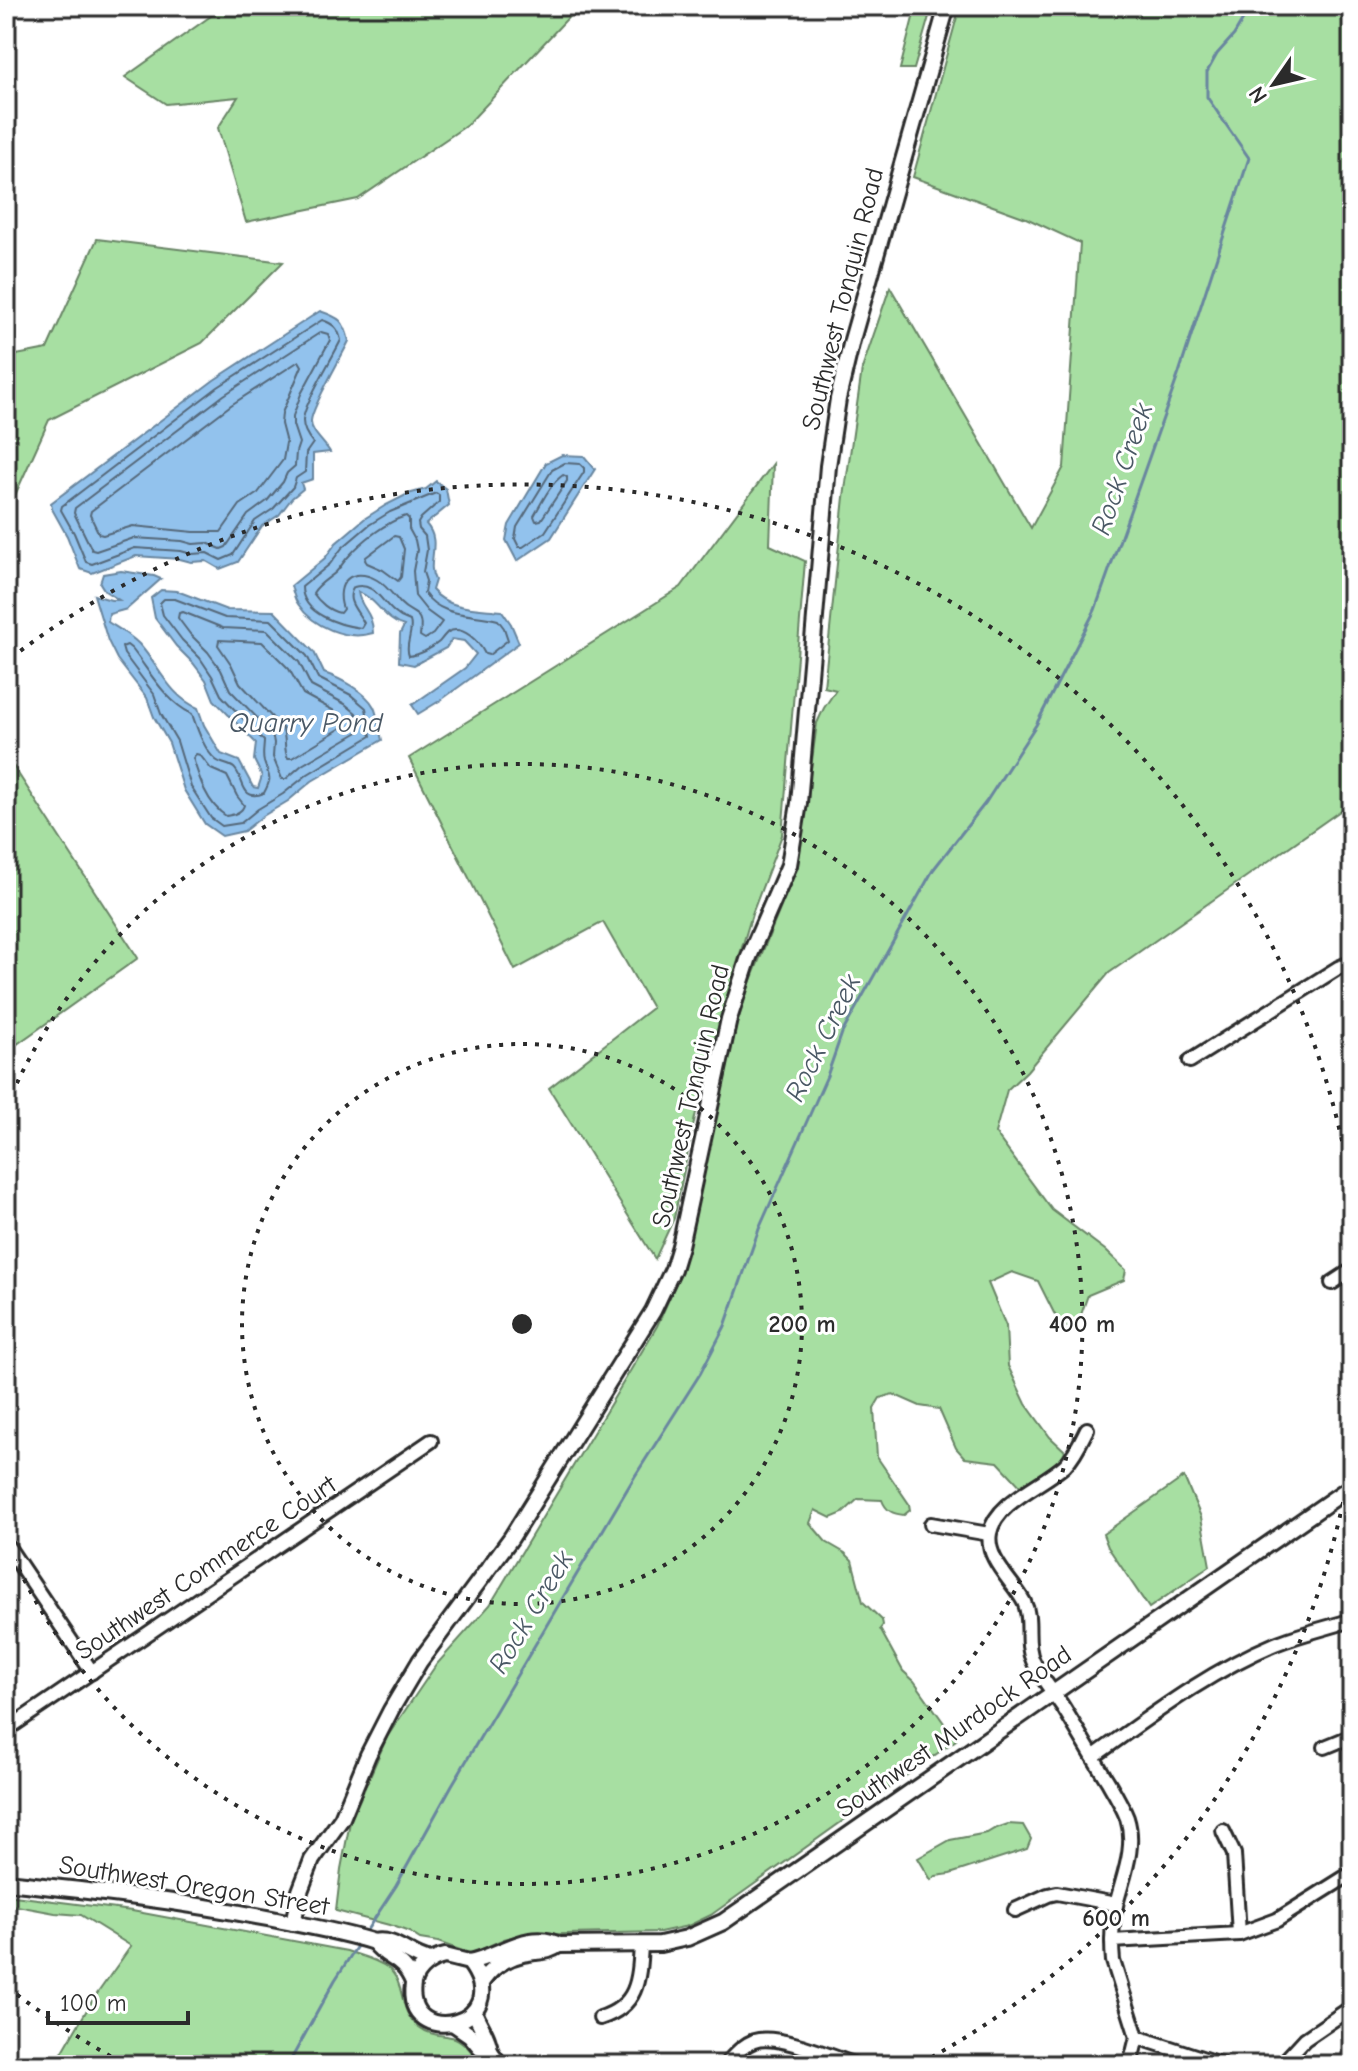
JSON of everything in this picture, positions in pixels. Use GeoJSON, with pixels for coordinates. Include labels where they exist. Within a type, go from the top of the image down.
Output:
{"type":"FeatureCollection","features":[{"type":"Feature","properties":{"kind":"main road","name":"Southwest Tonquin Road"},"geometry":{"type":"LineString","coordinates":[[293,1923],[300,1891],[312,1860],[342,1818],[368,1755],[402,1689],[511,1538],[653,1311],[673,1269],[736,993],[783,882],[792,850],[799,803],[828,466],[838,399],[947,6]]}},
{"type":"Feature","properties":{"kind":"main road","name":"Southwest Murdock Road"},"geometry":{"type":"LineString","coordinates":[[469,1962],[506,1948],[549,1940],[559,1945],[660,1944],[687,1938],[723,1922],[1352,1486]]}},
{"type":"Feature","properties":{"kind":"main road","name":"Southwest Oregon Street"},"geometry":{"type":"LineString","coordinates":[[6,1882],[208,1907],[374,1942],[383,1940],[421,1959],[431,1961],[445,1956],[469,1962]]}},
{"type":"Feature","properties":{"kind":"main road","name":"Southwest Oregon Street"},"geometry":{"type":"LineString","coordinates":[[374,1942],[380,1950],[404,1965],[413,1982],[417,2011],[429,2021],[454,2024],[480,2047],[490,2051]]}},
{"type":"Feature","properties":{"kind":"main road","name":"Southwest Murdock Road"},"geometry":{"type":"LineString","coordinates":[[481,1983],[500,1962],[522,1954],[549,1951],[559,1945]]}},
{"type":"Feature","properties":{"kind":"main road"},"geometry":{"type":"LineString","coordinates":[[413,1982],[420,1970],[431,1961]]}},
{"type":"Feature","properties":{"kind":"main road"},"geometry":{"type":"LineString","coordinates":[[454,2024],[474,2011],[480,1998],[481,1983],[469,1962]]}},
{"type":"Feature","properties":{"kind":"main road","name":"Southwest Oregon Street"},"geometry":{"type":"LineString","coordinates":[[474,2011],[479,2026],[489,2040],[490,2051],[500,2065]]}},
{"type":"Feature","properties":{"kind":"street"},"geometry":{"type":"LineString","coordinates":[[1190,1061],[1352,962]]}},
{"type":"Feature","properties":{"kind":"street"},"geometry":{"type":"LineString","coordinates":[[1332,1283],[1352,1270]]}},
{"type":"Feature","properties":{"kind":"street"},"geometry":{"type":"LineString","coordinates":[[1087,1429],[1068,1462],[1009,1504],[996,1517],[989,1534],[997,1563],[1025,1604],[1027,1641],[1033,1661],[1122,1807],[1130,1834],[1112,1941],[1113,1961],[1137,2037],[1130,2065]]}},
{"type":"Feature","properties":{"kind":"street","name":"Southwest Commerce Court"},"geometry":{"type":"LineString","coordinates":[[6,1730],[431,1441]]}},
{"type":"Feature","properties":{"kind":"street"},"geometry":{"type":"LineString","coordinates":[[931,1524],[989,1534]]}},
{"type":"Feature","properties":{"kind":"street"},"geometry":{"type":"LineString","coordinates":[[6,1544],[92,1672]]}},
{"type":"Feature","properties":{"kind":"street"},"geometry":{"type":"LineString","coordinates":[[1093,1757],[1182,1693],[1223,1668],[1278,1643],[1352,1620]]}},
{"type":"Feature","properties":{"kind":"street"},"geometry":{"type":"LineString","coordinates":[[1325,1747],[1352,1736]]}},
{"type":"Feature","properties":{"kind":"street"},"geometry":{"type":"LineString","coordinates":[[1223,1831],[1234,1854],[1239,1934]]}},
{"type":"Feature","properties":{"kind":"street"},"geometry":{"type":"LineString","coordinates":[[1112,1941],[1239,1934],[1277,1920],[1352,1873]]}},
{"type":"Feature","properties":{"kind":"street"},"geometry":{"type":"LineString","coordinates":[[1015,1910],[1057,1893],[1116,1904]]}},
{"type":"Feature","properties":{"kind":"street"},"geometry":{"type":"LineString","coordinates":[[600,2018],[615,2014],[631,1998],[639,1982],[641,1945]]}},
{"type":"Feature","properties":{"kind":"street"},"geometry":{"type":"LineString","coordinates":[[1281,2065],[1305,2039],[1352,2007]]}},
{"type":"Feature","properties":{"kind":"street"},"geometry":{"type":"LineString","coordinates":[[1137,2037],[1223,2065]]}},
{"type":"Feature","properties":{"kind":"street"},"geometry":{"type":"LineString","coordinates":[[725,2065],[743,2047],[755,2041],[771,2039],[856,2065]]}},
{"type":"Feature","properties":{"kind":"green space"},"geometry":{"type":"Polygon","coordinates":[[[225,6],[579,6],[467,125],[358,199],[246,222],[218,128],[238,97],[166,104],[125,77],[225,6]]]}},
{"type":"Feature","properties":{"kind":"green space"},"geometry":{"type":"Polygon","coordinates":[[[916,6],[932,6],[914,69],[900,69],[916,6]]]}},
{"type":"Feature","properties":{"kind":"green space"},"geometry":{"type":"Polygon","coordinates":[[[960,6],[1352,6],[1352,804],[1109,973],[1027,1071],[1007,1090],[995,1133],[1052,1210],[1126,1270],[1124,1280],[1088,1295],[1077,1326],[1069,1328],[1058,1321],[1038,1281],[1012,1272],[988,1283],[1006,1326],[1008,1366],[1026,1404],[1050,1437],[1065,1451],[1061,1458],[1022,1488],[998,1462],[965,1458],[956,1448],[939,1409],[920,1406],[893,1394],[880,1398],[874,1408],[877,1457],[910,1510],[904,1515],[896,1514],[882,1500],[858,1499],[843,1513],[831,1518],[815,1510],[810,1523],[826,1542],[852,1560],[863,1602],[882,1620],[880,1629],[903,1671],[914,1681],[956,1740],[711,1915],[688,1926],[660,1932],[520,1935],[471,1954],[420,1939],[393,1926],[336,1911],[350,1822],[387,1737],[436,1665],[490,1605],[657,1326],[677,1281],[689,1243],[736,1027],[751,980],[798,865],[817,723],[836,690],[824,687],[844,497],[862,369],[890,287],[1031,528],[1064,467],[1080,243],[1026,218],[913,177],[960,6]]]}},
{"type":"Feature","properties":{"kind":"green space"},"geometry":{"type":"Polygon","coordinates":[[[97,239],[283,262],[202,343],[49,420],[6,515],[6,357],[47,349],[97,239]]]}},
{"type":"Feature","properties":{"kind":"green space"},"geometry":{"type":"Polygon","coordinates":[[[773,464],[770,545],[805,561],[782,835],[752,914],[704,1074],[674,1218],[655,1259],[549,1088],[652,1008],[603,922],[515,970],[409,758],[681,587],[773,464]]]}},
{"type":"Feature","properties":{"kind":"green space"},"geometry":{"type":"Polygon","coordinates":[[[6,755],[138,958],[6,1052],[6,755]]]}},
{"type":"Feature","properties":{"kind":"green space"},"geometry":{"type":"Polygon","coordinates":[[[1184,1477],[1201,1517],[1210,1566],[1149,1608],[1108,1547],[1103,1534],[1184,1477]]]}},
{"type":"Feature","properties":{"kind":"green space"},"geometry":{"type":"Polygon","coordinates":[[[1008,1824],[1023,1825],[1031,1839],[1027,1849],[931,1880],[918,1858],[950,1840],[987,1833],[1008,1824]]]}},
{"type":"Feature","properties":{"kind":"green space"},"geometry":{"type":"Polygon","coordinates":[[[6,1895],[132,1911],[347,1951],[368,1958],[394,1974],[412,2021],[428,2032],[459,2040],[481,2065],[55,2065],[92,2001],[131,1946],[81,1915],[6,1904],[6,1895]]]}},
{"type":"Feature","properties":{"kind":"water"},"geometry":{"type":"Polygon","coordinates":[[[320,311],[340,321],[349,341],[312,414],[311,425],[330,452],[313,454],[313,479],[301,483],[303,489],[279,515],[262,526],[238,562],[220,569],[206,561],[136,556],[92,573],[80,569],[51,503],[214,380],[320,311]]]}},
{"type":"Feature","properties":{"kind":"water"},"geometry":{"type":"Polygon","coordinates":[[[562,455],[584,456],[595,469],[551,538],[517,561],[506,540],[509,525],[546,463],[562,455]]]}},
{"type":"Feature","properties":{"kind":"water"},"geometry":{"type":"Polygon","coordinates":[[[436,481],[446,489],[449,505],[426,524],[434,545],[432,573],[435,580],[432,590],[455,605],[502,611],[519,643],[418,714],[412,705],[465,668],[476,654],[464,641],[452,639],[446,648],[414,665],[399,662],[400,634],[404,626],[391,620],[365,595],[358,592],[371,620],[373,633],[352,635],[331,630],[312,619],[297,602],[291,586],[364,519],[408,494],[426,489],[436,481]]]}},
{"type":"Feature","properties":{"kind":"water","name":"Quarry Pond"},"geometry":{"type":"Polygon","coordinates":[[[121,571],[161,579],[127,609],[109,614],[108,622],[139,644],[179,696],[198,708],[221,754],[239,761],[253,787],[258,788],[262,776],[254,760],[256,743],[214,700],[206,680],[155,618],[151,598],[161,590],[177,591],[227,610],[274,611],[314,652],[324,673],[352,686],[370,701],[382,740],[312,781],[244,831],[222,836],[205,824],[184,790],[169,743],[147,698],[117,659],[108,641],[94,595],[119,600],[105,591],[100,583],[103,574],[121,571]]]}},
{"type":"Feature","properties":{"kind":"waterway","name":"Rock Creek"},"geometry":{"type":"LineString","coordinates":[[365,1933],[396,1886],[452,1785],[635,1476],[700,1374],[725,1326],[759,1229],[827,1076],[842,1033],[933,870],[986,802],[1036,725],[1095,610],[1179,373],[1249,158],[1207,97],[1207,72],[1251,6]]}},
{"type":"Feature","properties":{"kind":"waterway","name":"Rock Creek"},"geometry":{"type":"LineString","coordinates":[[288,2065],[359,1943]]}}]}
